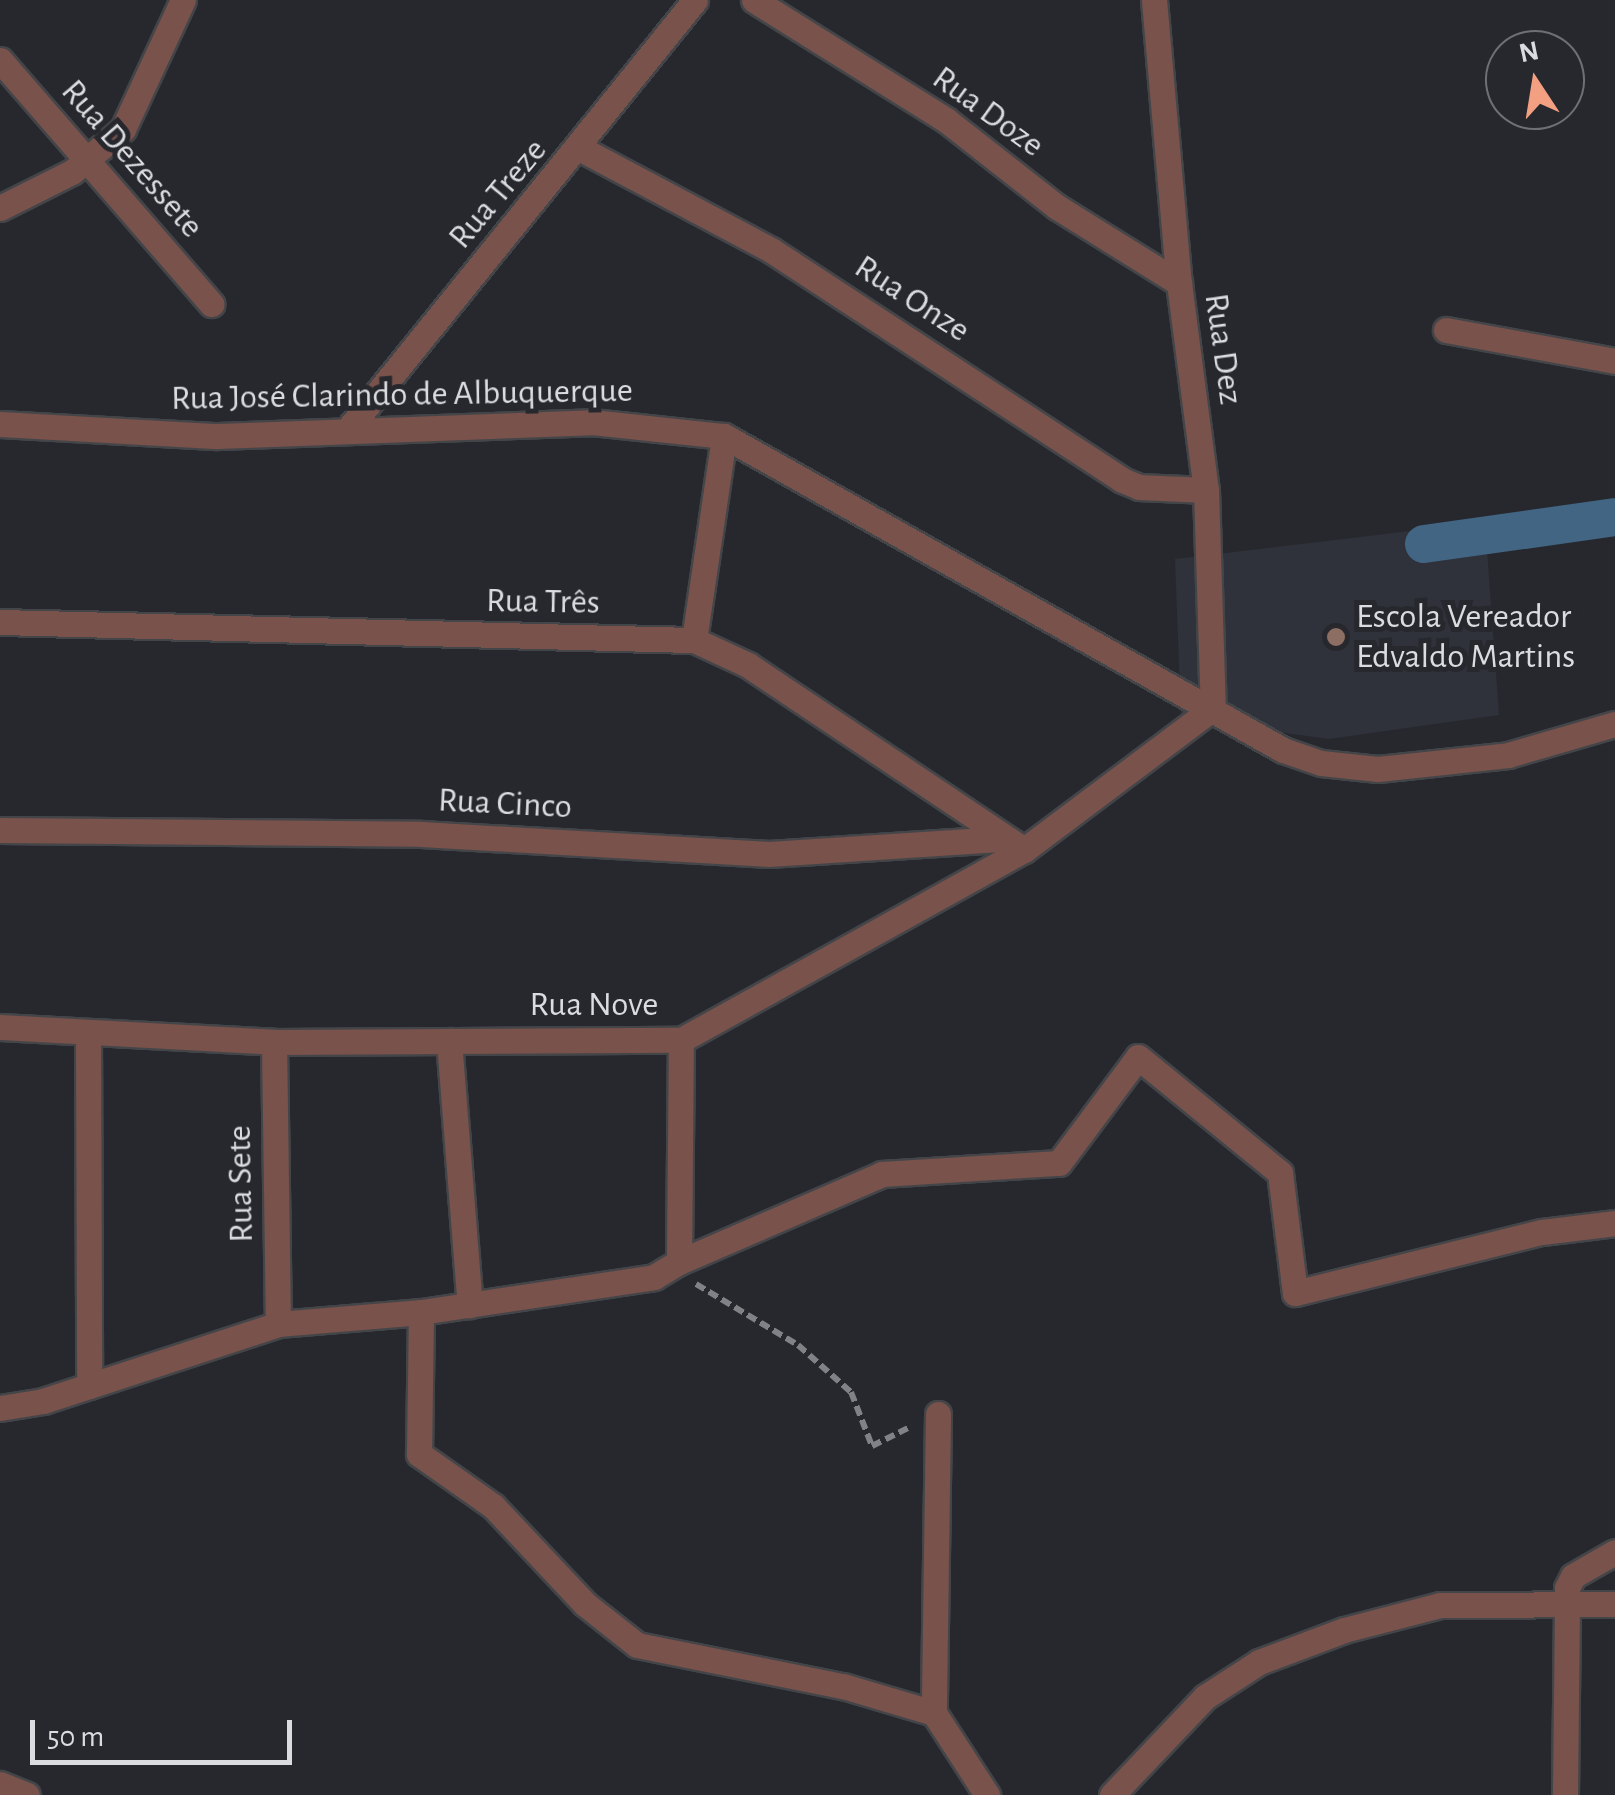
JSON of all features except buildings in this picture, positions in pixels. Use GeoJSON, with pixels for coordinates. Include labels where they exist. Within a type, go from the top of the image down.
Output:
{"type":"FeatureCollection","features":[{"type":"Feature","properties":{"kind":"street"},"geometry":{"type":"LineString","coordinates":[[0,208],[88,161],[123,130],[183,0]]}},
{"type":"Feature","properties":{"kind":"street","name":"Rua Treze"},"geometry":{"type":"LineString","coordinates":[[350,427],[580,149],[695,0]]}},
{"type":"Feature","properties":{"kind":"street","name":"Rua Doze"},"geometry":{"type":"LineString","coordinates":[[754,0],[946,120],[1057,207],[1179,283]]}},
{"type":"Feature","properties":{"kind":"street","name":"Rua Dez"},"geometry":{"type":"LineString","coordinates":[[1154,0],[1179,283],[1206,490],[1213,708]]}},
{"type":"Feature","properties":{"kind":"street","name":"Rua Dezessete"},"geometry":{"type":"LineString","coordinates":[[0,60],[211,304]]}},
{"type":"Feature","properties":{"kind":"street","name":"Rua Onze"},"geometry":{"type":"LineString","coordinates":[[580,149],[772,250],[1122,480],[1206,490]]}},
{"type":"Feature","properties":{"kind":"street"},"geometry":{"type":"LineString","coordinates":[[1446,330],[1615,360]]}},
{"type":"Feature","properties":{"kind":"street","name":"Rua José Clarindo de Albuquerque"},"geometry":{"type":"LineString","coordinates":[[0,424],[218,436],[350,427],[592,422],[724,436],[1283,750],[1320,763],[1378,769],[1508,756],[1615,724]]}},
{"type":"Feature","properties":{"kind":"street"},"geometry":{"type":"LineString","coordinates":[[694,640],[724,436]]}},
{"type":"Feature","properties":{"kind":"street","name":"Rua Três"},"geometry":{"type":"LineString","coordinates":[[0,622],[694,640],[748,665],[1014,844]]}},
{"type":"Feature","properties":{"kind":"street","name":"Rua Nove"},"geometry":{"type":"LineString","coordinates":[[0,1027],[274,1042],[681,1040],[1014,844],[1213,708]]}},
{"type":"Feature","properties":{"kind":"street","name":"Rua Cinco"},"geometry":{"type":"LineString","coordinates":[[0,830],[421,834],[769,854],[1014,844]]}},
{"type":"Feature","properties":{"kind":"street"},"geometry":{"type":"LineString","coordinates":[[88,1032],[89,1386]]}},
{"type":"Feature","properties":{"kind":"street"},"geometry":{"type":"LineString","coordinates":[[674,1265],[681,1040]]}},
{"type":"Feature","properties":{"kind":"street","name":"Rua Sete"},"geometry":{"type":"LineString","coordinates":[[274,1042],[278,1324]]}},
{"type":"Feature","properties":{"kind":"street"},"geometry":{"type":"LineString","coordinates":[[448,1042],[470,1304]]}},
{"type":"Feature","properties":{"kind":"street"},"geometry":{"type":"LineString","coordinates":[[0,1408],[89,1386],[278,1324],[421,1312],[654,1277],[882,1174],[1059,1163],[1138,1056],[1280,1174],[1294,1293],[1542,1232],[1615,1223]]}},
{"type":"Feature","properties":{"kind":"street"},"geometry":{"type":"LineString","coordinates":[[421,1312],[419,1454],[494,1506],[584,1604],[637,1645],[842,1686],[934,1713]]}},
{"type":"Feature","properties":{"kind":"street"},"geometry":{"type":"LineString","coordinates":[[938,1414],[934,1713],[987,1795]]}},
{"type":"Feature","properties":{"kind":"street"},"geometry":{"type":"LineString","coordinates":[[1565,1795],[1568,1604],[1573,1576],[1615,1552]]}},
{"type":"Feature","properties":{"kind":"street"},"geometry":{"type":"LineString","coordinates":[[1112,1795],[1205,1696],[1259,1662],[1344,1630],[1440,1605],[1615,1604]]}},
{"type":"Feature","properties":{"kind":"street"},"geometry":{"type":"LineString","coordinates":[[0,1784],[27,1795]]}},
{"type":"Feature","properties":{"kind":"path"},"geometry":{"type":"LineString","coordinates":[[674,1265],[798,1345],[851,1392],[872,1446],[938,1414]]}},
{"type":"Feature","properties":{"kind":"shaded area","name":"Escola Vereador Edvaldo Martins"},"geometry":{"type":"Polygon","coordinates":[[[1485,522],[1499,715],[1329,739],[1181,719],[1175,559],[1485,522]]]}},
{"type":"Feature","properties":{"kind":"waterway"},"geometry":{"type":"LineString","coordinates":[[1424,544],[1615,517]]}},
{"type":"Feature","properties":{"kind":"place","name":"Escola Vereador Edvaldo Martins"},"geometry":{"type":"Point","coordinates":[1336,637]}}]}
